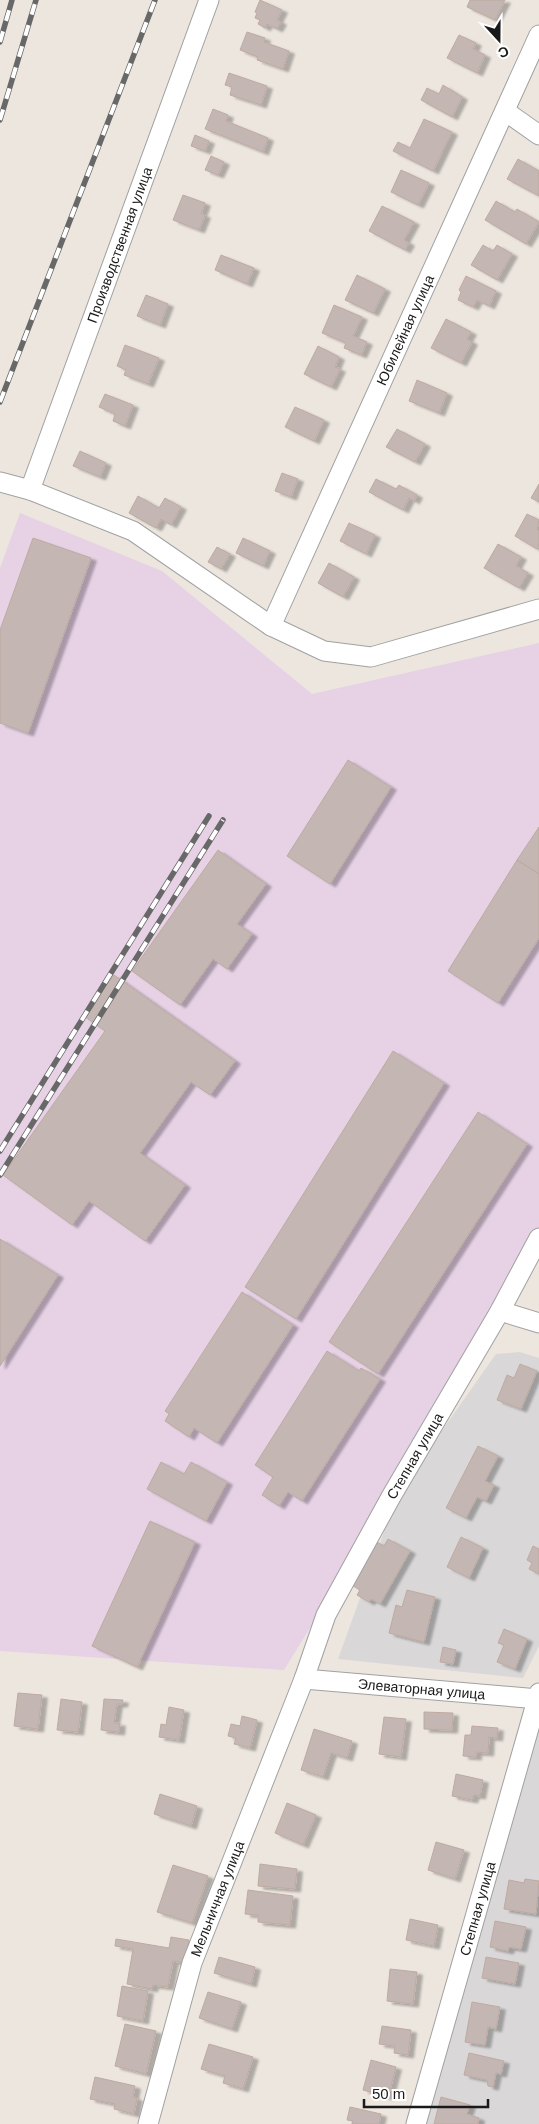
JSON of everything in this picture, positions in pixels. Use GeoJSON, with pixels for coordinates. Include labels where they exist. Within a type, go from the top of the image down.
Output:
{"type":"FeatureCollection","features":[{"type":"Feature","properties":{"kind":"street","name":"Производственная улица"},"geometry":{"type":"LineString","coordinates":[[30,490],[209,0]]}},
{"type":"Feature","properties":{"kind":"street","name":"Юбилейная улица"},"geometry":{"type":"LineString","coordinates":[[271,626],[539,35]]}},
{"type":"Feature","properties":{"kind":"street"},"geometry":{"type":"LineString","coordinates":[[505,111],[539,135]]}},
{"type":"Feature","properties":{"kind":"street"},"geometry":{"type":"LineString","coordinates":[[0,482],[30,490],[133,531],[271,626],[324,651],[371,657],[539,609]]}},
{"type":"Feature","properties":{"kind":"street","name":"Степная улица"},"geometry":{"type":"LineString","coordinates":[[304,1679],[326,1615],[392,1495],[500,1311],[539,1238]]}},
{"type":"Feature","properties":{"kind":"street"},"geometry":{"type":"LineString","coordinates":[[500,1311],[539,1324]]}},
{"type":"Feature","properties":{"kind":"street","name":"Элеваторная улица"},"geometry":{"type":"LineString","coordinates":[[304,1679],[538,1697]]}},
{"type":"Feature","properties":{"kind":"street","name":"Мельничная улица"},"geometry":{"type":"LineString","coordinates":[[148,2124],[192,1963],[304,1679]]}},
{"type":"Feature","properties":{"kind":"street","name":"Степная улица"},"geometry":{"type":"LineString","coordinates":[[416,2124],[538,1697]]}},
{"type":"Feature","properties":{"kind":"shaded area"},"geometry":{"type":"Polygon","coordinates":[[[20,513],[162,571],[312,694],[539,643],[539,1246],[392,1495],[284,1670],[0,1651],[0,568],[20,513]]]}},
{"type":"Feature","properties":{"kind":"shaded area"},"geometry":{"type":"Polygon","coordinates":[[[520,1352],[539,1358],[539,1646],[523,1678],[338,1659],[398,1493],[496,1354],[520,1352]]]}},
{"type":"Feature","properties":{"kind":"shaded area"},"geometry":{"type":"Polygon","coordinates":[[[539,1723],[539,2124],[423,2124],[539,1723]]]}},
{"type":"Feature","properties":{"kind":"building"},"geometry":{"type":"Polygon","coordinates":[[[260,0],[282,10],[277,20],[281,22],[277,29],[267,24],[265,28],[258,24],[260,20],[255,18],[257,13],[255,12],[260,0]]]}},
{"type":"Feature","properties":{"kind":"building"},"geometry":{"type":"Polygon","coordinates":[[[470,0],[505,0],[495,20],[467,7],[470,0]]]}},
{"type":"Feature","properties":{"kind":"building"},"geometry":{"type":"Polygon","coordinates":[[[247,32],[265,38],[264,42],[289,51],[283,69],[257,60],[258,57],[240,50],[247,32]]]}},
{"type":"Feature","properties":{"kind":"building"},"geometry":{"type":"Polygon","coordinates":[[[459,35],[476,43],[473,49],[485,55],[477,73],[447,58],[459,35]]]}},
{"type":"Feature","properties":{"kind":"building"},"geometry":{"type":"Polygon","coordinates":[[[229,73],[267,86],[261,105],[230,95],[232,87],[225,85],[229,73]]]}},
{"type":"Feature","properties":{"kind":"building"},"geometry":{"type":"Polygon","coordinates":[[[443,85],[462,97],[452,117],[421,100],[427,88],[439,94],[443,85]]]}},
{"type":"Feature","properties":{"kind":"building"},"geometry":{"type":"Polygon","coordinates":[[[213,109],[228,115],[226,121],[268,138],[263,152],[205,129],[213,109]]]}},
{"type":"Feature","properties":{"kind":"building"},"geometry":{"type":"Polygon","coordinates":[[[424,119],[452,132],[433,171],[393,151],[398,142],[410,148],[424,119]]]}},
{"type":"Feature","properties":{"kind":"building"},"geometry":{"type":"Polygon","coordinates":[[[195,135],[209,141],[205,151],[191,146],[195,135]]]}},
{"type":"Feature","properties":{"kind":"building"},"geometry":{"type":"Polygon","coordinates":[[[211,156],[224,162],[218,175],[205,170],[211,156]]]}},
{"type":"Feature","properties":{"kind":"building"},"geometry":{"type":"Polygon","coordinates":[[[518,159],[539,171],[539,196],[507,179],[518,159]]]}},
{"type":"Feature","properties":{"kind":"building"},"geometry":{"type":"Polygon","coordinates":[[[401,170],[429,183],[418,205],[391,192],[401,170]]]}},
{"type":"Feature","properties":{"kind":"building"},"geometry":{"type":"Polygon","coordinates":[[[183,195],[205,203],[201,214],[205,215],[199,230],[173,220],[183,195]]]}},
{"type":"Feature","properties":{"kind":"building"},"geometry":{"type":"Polygon","coordinates":[[[496,201],[515,212],[517,209],[539,222],[526,244],[485,220],[496,201]]]}},
{"type":"Feature","properties":{"kind":"building"},"geometry":{"type":"Polygon","coordinates":[[[382,206],[414,222],[404,240],[409,243],[405,250],[369,231],[382,206]]]}},
{"type":"Feature","properties":{"kind":"building"},"geometry":{"type":"Polygon","coordinates":[[[483,245],[493,251],[497,245],[512,254],[497,280],[471,265],[483,245]]]}},
{"type":"Feature","properties":{"kind":"building"},"geometry":{"type":"Polygon","coordinates":[[[221,255],[254,268],[247,284],[215,270],[221,255]]]}},
{"type":"Feature","properties":{"kind":"building"},"geometry":{"type":"Polygon","coordinates":[[[357,275],[385,289],[373,313],[345,300],[357,275]]]}},
{"type":"Feature","properties":{"kind":"building"},"geometry":{"type":"Polygon","coordinates":[[[466,276],[496,291],[489,306],[477,300],[473,307],[458,300],[461,292],[459,290],[466,276]]]}},
{"type":"Feature","properties":{"kind":"building"},"geometry":{"type":"Polygon","coordinates":[[[146,295],[168,304],[160,325],[137,316],[146,295]]]}},
{"type":"Feature","properties":{"kind":"building"},"geometry":{"type":"Polygon","coordinates":[[[334,305],[362,317],[353,336],[367,342],[361,355],[344,348],[346,343],[322,333],[334,305]]]}},
{"type":"Feature","properties":{"kind":"building"},"geometry":{"type":"Polygon","coordinates":[[[446,319],[471,332],[467,339],[472,342],[461,363],[431,348],[446,319]]]}},
{"type":"Feature","properties":{"kind":"building"},"geometry":{"type":"Polygon","coordinates":[[[125,345],[159,358],[148,384],[124,375],[126,370],[117,366],[125,345]]]}},
{"type":"Feature","properties":{"kind":"building"},"geometry":{"type":"Polygon","coordinates":[[[318,346],[339,357],[335,367],[340,369],[331,387],[304,374],[318,346]]]}},
{"type":"Feature","properties":{"kind":"building"},"geometry":{"type":"Polygon","coordinates":[[[417,380],[447,393],[439,413],[409,401],[417,380]]]}},
{"type":"Feature","properties":{"kind":"building"},"geometry":{"type":"Polygon","coordinates":[[[105,394],[133,405],[125,426],[113,421],[115,414],[99,407],[105,394]]]}},
{"type":"Feature","properties":{"kind":"building"},"geometry":{"type":"Polygon","coordinates":[[[295,407],[324,420],[314,441],[285,427],[295,407]]]}},
{"type":"Feature","properties":{"kind":"building"},"geometry":{"type":"Polygon","coordinates":[[[397,429],[425,444],[415,462],[386,447],[397,429]]]}},
{"type":"Feature","properties":{"kind":"building"},"geometry":{"type":"Polygon","coordinates":[[[80,451],[106,463],[100,477],[73,466],[80,451]]]}},
{"type":"Feature","properties":{"kind":"building"},"geometry":{"type":"Polygon","coordinates":[[[282,473],[298,479],[291,497],[275,491],[282,473]]]}},
{"type":"Feature","properties":{"kind":"building"},"geometry":{"type":"Polygon","coordinates":[[[376,479],[396,489],[399,485],[417,495],[414,501],[409,498],[403,510],[369,492],[376,479]]]}},
{"type":"Feature","properties":{"kind":"building"},"geometry":{"type":"Polygon","coordinates":[[[539,484],[539,502],[531,498],[539,484]]]}},
{"type":"Feature","properties":{"kind":"building"},"geometry":{"type":"Polygon","coordinates":[[[138,496],[159,508],[165,498],[181,507],[171,525],[161,519],[156,528],[129,513],[138,496]]]}},
{"type":"Feature","properties":{"kind":"building"},"geometry":{"type":"Polygon","coordinates":[[[527,514],[539,520],[537,529],[539,531],[539,544],[537,549],[515,536],[527,514]]]}},
{"type":"Feature","properties":{"kind":"building"},"geometry":{"type":"Polygon","coordinates":[[[349,523],[375,535],[366,554],[340,541],[349,523]]]}},
{"type":"Feature","properties":{"kind":"building"},"geometry":{"type":"Polygon","coordinates":[[[33,538],[91,558],[28,733],[0,723],[0,630],[33,538]]]}},
{"type":"Feature","properties":{"kind":"building"},"geometry":{"type":"Polygon","coordinates":[[[243,538],[270,551],[263,566],[236,553],[243,538]]]}},
{"type":"Feature","properties":{"kind":"building"},"geometry":{"type":"Polygon","coordinates":[[[498,544],[521,557],[516,566],[528,573],[519,588],[484,568],[498,544]]]}},
{"type":"Feature","properties":{"kind":"building"},"geometry":{"type":"Polygon","coordinates":[[[217,547],[230,554],[221,569],[208,562],[217,547]]]}},
{"type":"Feature","properties":{"kind":"building"},"geometry":{"type":"Polygon","coordinates":[[[329,563],[354,577],[343,597],[318,583],[329,563]]]}},
{"type":"Feature","properties":{"kind":"building"},"geometry":{"type":"Polygon","coordinates":[[[348,760],[391,787],[330,884],[287,856],[348,760]]]}},
{"type":"Feature","properties":{"kind":"building"},"geometry":{"type":"Polygon","coordinates":[[[539,827],[539,874],[517,860],[539,827]]]}},
{"type":"Feature","properties":{"kind":"building"},"geometry":{"type":"Polygon","coordinates":[[[218,850],[266,884],[237,924],[252,934],[227,969],[213,959],[180,1005],[132,971],[218,850]]]}},
{"type":"Feature","properties":{"kind":"building"},"geometry":{"type":"Polygon","coordinates":[[[517,860],[539,874],[539,938],[498,1003],[448,971],[517,860]]]}},
{"type":"Feature","properties":{"kind":"building"},"geometry":{"type":"Polygon","coordinates":[[[114,975],[235,1061],[210,1095],[191,1082],[140,1153],[185,1185],[145,1241],[89,1201],[72,1225],[3,1175],[105,1031],[84,1016],[114,975]]]}},
{"type":"Feature","properties":{"kind":"building"},"geometry":{"type":"Polygon","coordinates":[[[393,1051],[444,1083],[296,1319],[245,1287],[393,1051]]]}},
{"type":"Feature","properties":{"kind":"building"},"geometry":{"type":"Polygon","coordinates":[[[478,1112],[527,1144],[378,1374],[329,1342],[478,1112]]]}},
{"type":"Feature","properties":{"kind":"building"},"geometry":{"type":"Polygon","coordinates":[[[0,1239],[58,1275],[0,1366],[0,1239]]]}},
{"type":"Feature","properties":{"kind":"building"},"geometry":{"type":"Polygon","coordinates":[[[242,1292],[293,1325],[217,1443],[194,1428],[189,1437],[165,1421],[169,1414],[165,1411],[242,1292]]]}},
{"type":"Feature","properties":{"kind":"building"},"geometry":{"type":"Polygon","coordinates":[[[327,1351],[359,1371],[361,1368],[380,1379],[302,1501],[288,1492],[279,1506],[262,1495],[273,1477],[255,1465],[327,1351]]]}},
{"type":"Feature","properties":{"kind":"building"},"geometry":{"type":"Polygon","coordinates":[[[520,1364],[537,1371],[521,1409],[497,1400],[507,1375],[514,1378],[520,1364]]]}},
{"type":"Feature","properties":{"kind":"building"},"geometry":{"type":"Polygon","coordinates":[[[478,1446],[498,1456],[485,1481],[494,1485],[486,1501],[477,1497],[466,1518],[446,1508],[478,1446]]]}},
{"type":"Feature","properties":{"kind":"building"},"geometry":{"type":"Polygon","coordinates":[[[161,1462],[184,1474],[191,1462],[227,1482],[206,1521],[147,1489],[161,1462]]]}},
{"type":"Feature","properties":{"kind":"building"},"geometry":{"type":"Polygon","coordinates":[[[150,1521],[195,1542],[137,1667],[92,1646],[150,1521]]]}},
{"type":"Feature","properties":{"kind":"building"},"geometry":{"type":"Polygon","coordinates":[[[461,1537],[483,1548],[469,1578],[447,1567],[461,1537]]]}},
{"type":"Feature","properties":{"kind":"building"},"geometry":{"type":"Polygon","coordinates":[[[388,1539],[410,1551],[380,1604],[371,1599],[369,1602],[357,1595],[360,1590],[353,1586],[377,1542],[384,1546],[388,1539]]]}},
{"type":"Feature","properties":{"kind":"building"},"geometry":{"type":"Polygon","coordinates":[[[533,1546],[539,1549],[539,1574],[529,1569],[532,1563],[527,1560],[533,1546]]]}},
{"type":"Feature","properties":{"kind":"building"},"geometry":{"type":"Polygon","coordinates":[[[407,1590],[435,1597],[424,1642],[389,1633],[396,1605],[402,1607],[407,1590]]]}},
{"type":"Feature","properties":{"kind":"building"},"geometry":{"type":"Polygon","coordinates":[[[504,1629],[527,1639],[515,1669],[497,1662],[504,1645],[498,1643],[504,1629]]]}},
{"type":"Feature","properties":{"kind":"building"},"geometry":{"type":"Polygon","coordinates":[[[443,1647],[456,1650],[453,1664],[440,1662],[443,1647]]]}},
{"type":"Feature","properties":{"kind":"building"},"geometry":{"type":"Polygon","coordinates":[[[18,1693],[42,1695],[38,1729],[14,1726],[18,1693]]]}},
{"type":"Feature","properties":{"kind":"building"},"geometry":{"type":"Polygon","coordinates":[[[61,1699],[82,1702],[78,1732],[57,1730],[61,1699]]]}},
{"type":"Feature","properties":{"kind":"building"},"geometry":{"type":"Polygon","coordinates":[[[104,1699],[123,1700],[122,1704],[117,1704],[114,1723],[120,1723],[119,1732],[101,1730],[104,1699]]]}},
{"type":"Feature","properties":{"kind":"building"},"geometry":{"type":"Polygon","coordinates":[[[169,1707],[184,1710],[179,1740],[159,1737],[161,1724],[166,1725],[169,1707]]]}},
{"type":"Feature","properties":{"kind":"building"},"geometry":{"type":"Polygon","coordinates":[[[424,1712],[453,1713],[452,1730],[424,1729],[424,1712]]]}},
{"type":"Feature","properties":{"kind":"building"},"geometry":{"type":"Polygon","coordinates":[[[242,1716],[257,1720],[250,1748],[234,1744],[236,1738],[228,1736],[231,1724],[240,1726],[242,1716]]]}},
{"type":"Feature","properties":{"kind":"building"},"geometry":{"type":"Polygon","coordinates":[[[384,1717],[406,1719],[401,1757],[379,1754],[384,1717]]]}},
{"type":"Feature","properties":{"kind":"building"},"geometry":{"type":"Polygon","coordinates":[[[472,1726],[498,1728],[497,1738],[489,1737],[488,1753],[476,1752],[476,1757],[463,1756],[465,1735],[471,1735],[472,1726]]]}},
{"type":"Feature","properties":{"kind":"building"},"geometry":{"type":"Polygon","coordinates":[[[314,1729],[352,1741],[347,1758],[331,1753],[323,1777],[301,1770],[314,1729]]]}},
{"type":"Feature","properties":{"kind":"building"},"geometry":{"type":"Polygon","coordinates":[[[456,1774],[483,1780],[480,1796],[474,1795],[472,1800],[452,1796],[456,1774]]]}},
{"type":"Feature","properties":{"kind":"building"},"geometry":{"type":"Polygon","coordinates":[[[160,1794],[197,1806],[191,1826],[154,1814],[160,1794]]]}},
{"type":"Feature","properties":{"kind":"building"},"geometry":{"type":"Polygon","coordinates":[[[287,1803],[316,1815],[303,1845],[275,1833],[287,1803]]]}},
{"type":"Feature","properties":{"kind":"building"},"geometry":{"type":"Polygon","coordinates":[[[436,1842],[464,1850],[455,1879],[428,1870],[436,1842]]]}},
{"type":"Feature","properties":{"kind":"building"},"geometry":{"type":"Polygon","coordinates":[[[260,1864],[297,1869],[295,1889],[258,1886],[260,1864]]]}},
{"type":"Feature","properties":{"kind":"building"},"geometry":{"type":"Polygon","coordinates":[[[173,1865],[208,1876],[192,1923],[157,1912],[173,1865]]]}},
{"type":"Feature","properties":{"kind":"building"},"geometry":{"type":"Polygon","coordinates":[[[525,1879],[539,1881],[536,1914],[504,1909],[509,1880],[524,1883],[525,1879]]]}},
{"type":"Feature","properties":{"kind":"building"},"geometry":{"type":"Polygon","coordinates":[[[248,1890],[293,1896],[290,1925],[258,1922],[258,1915],[245,1914],[248,1890]]]}},
{"type":"Feature","properties":{"kind":"building"},"geometry":{"type":"Polygon","coordinates":[[[410,1919],[438,1925],[434,1946],[406,1940],[410,1919]]]}},
{"type":"Feature","properties":{"kind":"building"},"geometry":{"type":"Polygon","coordinates":[[[495,1921],[526,1927],[521,1949],[509,1947],[508,1951],[490,1947],[495,1921]]]}},
{"type":"Feature","properties":{"kind":"building"},"geometry":{"type":"Polygon","coordinates":[[[171,1937],[189,1940],[185,1963],[173,1961],[168,1987],[153,1985],[152,1989],[127,1984],[133,1949],[115,1946],[116,1939],[169,1948],[171,1937]]]}},
{"type":"Feature","properties":{"kind":"building"},"geometry":{"type":"Polygon","coordinates":[[[219,1957],[255,1967],[251,1984],[214,1973],[219,1957]]]}},
{"type":"Feature","properties":{"kind":"building"},"geometry":{"type":"Polygon","coordinates":[[[486,1957],[519,1963],[515,1984],[482,1978],[486,1957]]]}},
{"type":"Feature","properties":{"kind":"building"},"geometry":{"type":"Polygon","coordinates":[[[390,1969],[417,1972],[413,2004],[387,2001],[390,1969]]]}},
{"type":"Feature","properties":{"kind":"building"},"geometry":{"type":"Polygon","coordinates":[[[122,1986],[148,1991],[143,2021],[117,2016],[122,1986]]]}},
{"type":"Feature","properties":{"kind":"building"},"geometry":{"type":"Polygon","coordinates":[[[208,1992],[241,2002],[232,2029],[199,2018],[208,1992]]]}},
{"type":"Feature","properties":{"kind":"building"},"geometry":{"type":"Polygon","coordinates":[[[472,2002],[500,2007],[496,2029],[488,2027],[485,2045],[465,2042],[472,2002]]]}},
{"type":"Feature","properties":{"kind":"building"},"geometry":{"type":"Polygon","coordinates":[[[125,2024],[156,2031],[146,2074],[115,2066],[125,2024]]]}},
{"type":"Feature","properties":{"kind":"building"},"geometry":{"type":"Polygon","coordinates":[[[382,2026],[411,2030],[408,2055],[394,2053],[395,2046],[379,2044],[382,2026]]]}},
{"type":"Feature","properties":{"kind":"building"},"geometry":{"type":"Polygon","coordinates":[[[209,2044],[253,2057],[243,2089],[223,2083],[225,2076],[201,2069],[209,2044]]]}},
{"type":"Feature","properties":{"kind":"building"},"geometry":{"type":"Polygon","coordinates":[[[469,2053],[504,2061],[501,2074],[496,2073],[493,2087],[488,2086],[487,2080],[464,2075],[469,2053]]]}},
{"type":"Feature","properties":{"kind":"building"},"geometry":{"type":"Polygon","coordinates":[[[371,2060],[396,2067],[388,2097],[363,2090],[371,2060]]]}},
{"type":"Feature","properties":{"kind":"building"},"geometry":{"type":"Polygon","coordinates":[[[95,2077],[135,2086],[133,2097],[137,2098],[134,2114],[114,2109],[115,2104],[90,2099],[95,2077]]]}},
{"type":"Feature","properties":{"kind":"building"},"geometry":{"type":"Polygon","coordinates":[[[441,2097],[470,2105],[467,2114],[479,2118],[478,2124],[434,2124],[441,2097]]]}},
{"type":"Feature","properties":{"kind":"building"},"geometry":{"type":"Polygon","coordinates":[[[350,2107],[381,2114],[379,2124],[352,2124],[353,2121],[347,2120],[350,2107]]]}},
{"type":"Feature","properties":{"kind":"railway"},"geometry":{"type":"LineString","coordinates":[[0,42],[12,0]]}},
{"type":"Feature","properties":{"kind":"railway"},"geometry":{"type":"LineString","coordinates":[[0,120],[36,0]]}},
{"type":"Feature","properties":{"kind":"railway"},"geometry":{"type":"LineString","coordinates":[[0,402],[155,0]]}},
{"type":"Feature","properties":{"kind":"railway"},"geometry":{"type":"LineString","coordinates":[[0,1151],[209,816]]}},
{"type":"Feature","properties":{"kind":"railway"},"geometry":{"type":"LineString","coordinates":[[0,1175],[223,820]]}}]}
